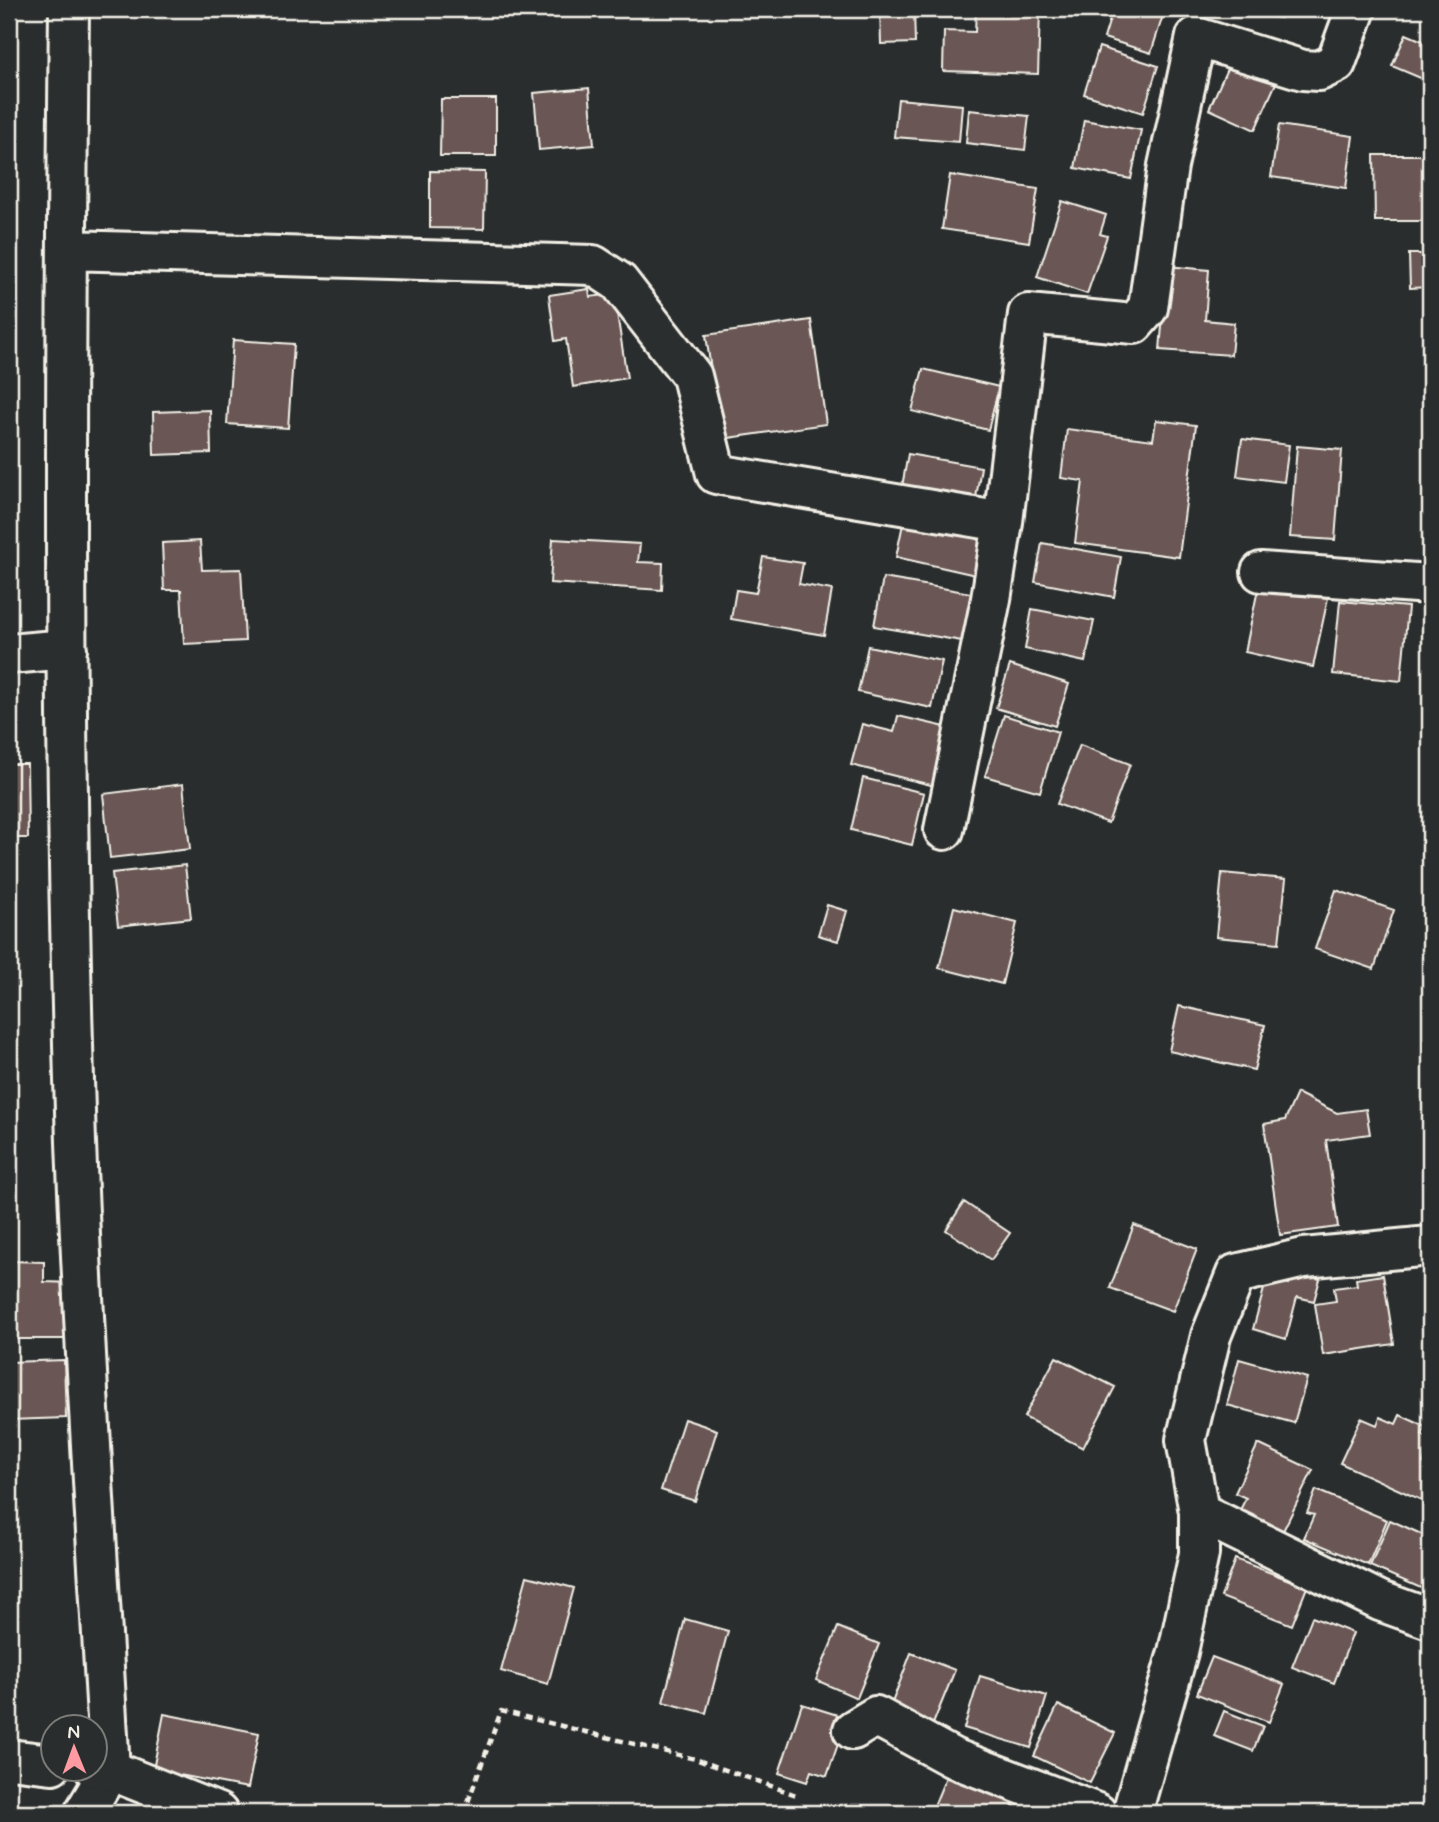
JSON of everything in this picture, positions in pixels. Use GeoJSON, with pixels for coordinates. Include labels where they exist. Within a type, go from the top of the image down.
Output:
{"type":"FeatureCollection","features":[{"type":"Feature","properties":{"kind":"street"},"geometry":{"type":"LineString","coordinates":[[69,9],[66,250],[67,649],[76,1140],[100,1714]]}},
{"type":"Feature","properties":{"kind":"street"},"geometry":{"type":"LineString","coordinates":[[944,830],[991,599],[1028,314],[1134,324],[1148,308],[1168,166],[1196,37],[1303,69],[1319,71],[1336,63],[1356,9]]}},
{"type":"Feature","properties":{"kind":"street"},"geometry":{"type":"LineString","coordinates":[[66,250],[593,265],[619,282],[692,376],[716,474],[1003,522]]}},
{"type":"Feature","properties":{"kind":"street"},"geometry":{"type":"LineString","coordinates":[[1261,572],[1430,584]]}},
{"type":"Feature","properties":{"kind":"street"},"geometry":{"type":"LineString","coordinates":[[9,654],[67,649]]}},
{"type":"Feature","properties":{"kind":"street"},"geometry":{"type":"LineString","coordinates":[[1132,1813],[1178,1652],[1199,1554],[1199,1512],[1186,1440],[1212,1336],[1236,1274],[1304,1258],[1430,1245]]}},
{"type":"Feature","properties":{"kind":"street"},"geometry":{"type":"LineString","coordinates":[[1199,1512],[1380,1601],[1430,1619]]}},
{"type":"Feature","properties":{"kind":"street"},"geometry":{"type":"LineString","coordinates":[[852,1730],[876,1716],[953,1758],[1097,1813]]}},
{"type":"Feature","properties":{"kind":"street"},"geometry":{"type":"LineString","coordinates":[[9,1759],[38,1762]]}},
{"type":"Feature","properties":{"kind":"street"},"geometry":{"type":"LineString","coordinates":[[108,1771],[218,1813]]}},
{"type":"Feature","properties":{"kind":"street"},"geometry":{"type":"LineString","coordinates":[[83,1813],[96,1784]]}},
{"type":"Feature","properties":{"kind":"path"},"geometry":{"type":"LineString","coordinates":[[464,1813],[501,1711],[695,1759],[799,1796]]}},
{"type":"Feature","properties":{"kind":"building"},"geometry":{"type":"Polygon","coordinates":[[[880,9],[914,9],[915,43],[881,44],[880,9]]]}},
{"type":"Feature","properties":{"kind":"building"},"geometry":{"type":"Polygon","coordinates":[[[976,9],[1040,9],[1038,74],[943,71],[944,31],[975,32],[976,9]]]}},
{"type":"Feature","properties":{"kind":"building"},"geometry":{"type":"Polygon","coordinates":[[[1113,9],[1165,9],[1151,53],[1104,38],[1113,9]]]}},
{"type":"Feature","properties":{"kind":"building"},"geometry":{"type":"Polygon","coordinates":[[[1225,9],[1283,9],[1281,18],[1225,9]]]}},
{"type":"Feature","properties":{"kind":"building"},"geometry":{"type":"Polygon","coordinates":[[[1406,34],[1430,44],[1430,82],[1392,66],[1406,34]]]}},
{"type":"Feature","properties":{"kind":"building"},"geometry":{"type":"Polygon","coordinates":[[[1099,47],[1158,66],[1143,113],[1084,94],[1099,47]]]}},
{"type":"Feature","properties":{"kind":"building"},"geometry":{"type":"Polygon","coordinates":[[[1230,62],[1276,83],[1255,130],[1209,109],[1230,62]]]}},
{"type":"Feature","properties":{"kind":"building"},"geometry":{"type":"Polygon","coordinates":[[[589,88],[594,145],[539,150],[534,93],[589,88]]]}},
{"type":"Feature","properties":{"kind":"building"},"geometry":{"type":"Polygon","coordinates":[[[441,99],[496,99],[496,156],[440,156],[441,99]]]}},
{"type":"Feature","properties":{"kind":"building"},"geometry":{"type":"Polygon","coordinates":[[[898,99],[962,105],[959,142],[894,137],[898,99]]]}},
{"type":"Feature","properties":{"kind":"building"},"geometry":{"type":"Polygon","coordinates":[[[969,110],[1029,116],[1025,150],[966,143],[969,110]]]}},
{"type":"Feature","properties":{"kind":"building"},"geometry":{"type":"Polygon","coordinates":[[[1084,120],[1141,130],[1131,179],[1075,168],[1084,120]]]}},
{"type":"Feature","properties":{"kind":"building"},"geometry":{"type":"Polygon","coordinates":[[[1279,125],[1353,136],[1346,188],[1271,177],[1279,125]]]}},
{"type":"Feature","properties":{"kind":"building"},"geometry":{"type":"Polygon","coordinates":[[[1374,155],[1429,155],[1430,221],[1375,221],[1374,155]]]}},
{"type":"Feature","properties":{"kind":"building"},"geometry":{"type":"Polygon","coordinates":[[[430,171],[485,172],[484,229],[430,228],[430,171]]]}},
{"type":"Feature","properties":{"kind":"building"},"geometry":{"type":"Polygon","coordinates":[[[950,175],[1038,189],[1029,242],[942,229],[950,175]]]}},
{"type":"Feature","properties":{"kind":"building"},"geometry":{"type":"Polygon","coordinates":[[[1062,201],[1106,215],[1100,234],[1107,236],[1087,294],[1037,277],[1062,201]]]}},
{"type":"Feature","properties":{"kind":"building"},"geometry":{"type":"Polygon","coordinates":[[[1409,254],[1430,254],[1430,287],[1410,288],[1409,254]]]}},
{"type":"Feature","properties":{"kind":"building"},"geometry":{"type":"Polygon","coordinates":[[[1167,266],[1209,270],[1205,320],[1234,323],[1231,355],[1160,350],[1167,266]]]}},
{"type":"Feature","properties":{"kind":"building"},"geometry":{"type":"Polygon","coordinates":[[[589,289],[590,297],[614,294],[627,378],[573,387],[566,339],[555,341],[549,295],[589,289]]]}},
{"type":"Feature","properties":{"kind":"building"},"geometry":{"type":"Polygon","coordinates":[[[811,320],[826,424],[721,439],[706,335],[811,320]]]}},
{"type":"Feature","properties":{"kind":"building"},"geometry":{"type":"Polygon","coordinates":[[[233,340],[294,344],[288,428],[227,424],[233,340]]]}},
{"type":"Feature","properties":{"kind":"building"},"geometry":{"type":"Polygon","coordinates":[[[923,369],[999,387],[988,430],[912,411],[923,369]]]}},
{"type":"Feature","properties":{"kind":"building"},"geometry":{"type":"Polygon","coordinates":[[[210,410],[211,453],[154,455],[153,412],[210,410]]]}},
{"type":"Feature","properties":{"kind":"building"},"geometry":{"type":"Polygon","coordinates":[[[1156,420],[1196,425],[1179,557],[1075,543],[1083,481],[1061,478],[1067,429],[1153,440],[1156,420]]]}},
{"type":"Feature","properties":{"kind":"building"},"geometry":{"type":"Polygon","coordinates":[[[1242,439],[1289,445],[1284,482],[1237,476],[1242,439]]]}},
{"type":"Feature","properties":{"kind":"building"},"geometry":{"type":"Polygon","coordinates":[[[1297,446],[1342,450],[1335,540],[1290,537],[1297,446]]]}},
{"type":"Feature","properties":{"kind":"building"},"geometry":{"type":"Polygon","coordinates":[[[908,454],[981,467],[975,504],[901,492],[908,454]]]}},
{"type":"Feature","properties":{"kind":"building"},"geometry":{"type":"Polygon","coordinates":[[[904,519],[988,537],[980,576],[896,557],[904,519]]]}},
{"type":"Feature","properties":{"kind":"building"},"geometry":{"type":"Polygon","coordinates":[[[553,539],[640,544],[638,562],[663,563],[662,590],[550,583],[553,539]]]}},
{"type":"Feature","properties":{"kind":"building"},"geometry":{"type":"Polygon","coordinates":[[[200,541],[202,570],[241,569],[245,641],[184,644],[181,590],[164,590],[162,543],[200,541]]]}},
{"type":"Feature","properties":{"kind":"building"},"geometry":{"type":"Polygon","coordinates":[[[1042,543],[1121,557],[1114,597],[1035,582],[1042,543]]]}},
{"type":"Feature","properties":{"kind":"building"},"geometry":{"type":"Polygon","coordinates":[[[763,557],[803,563],[799,584],[832,590],[824,635],[731,619],[736,590],[756,593],[763,557]]]}},
{"type":"Feature","properties":{"kind":"building"},"geometry":{"type":"Polygon","coordinates":[[[883,578],[971,593],[962,641],[874,626],[883,578]]]}},
{"type":"Feature","properties":{"kind":"building"},"geometry":{"type":"Polygon","coordinates":[[[1259,584],[1328,598],[1313,667],[1245,652],[1259,584]]]}},
{"type":"Feature","properties":{"kind":"building"},"geometry":{"type":"Polygon","coordinates":[[[1340,601],[1408,607],[1401,681],[1333,674],[1340,601]]]}},
{"type":"Feature","properties":{"kind":"building"},"geometry":{"type":"Polygon","coordinates":[[[1032,609],[1094,621],[1085,662],[1025,649],[1032,609]]]}},
{"type":"Feature","properties":{"kind":"building"},"geometry":{"type":"Polygon","coordinates":[[[868,646],[942,661],[932,708],[858,692],[868,646]]]}},
{"type":"Feature","properties":{"kind":"building"},"geometry":{"type":"Polygon","coordinates":[[[1010,665],[1069,684],[1055,726],[996,708],[1010,665]]]}},
{"type":"Feature","properties":{"kind":"building"},"geometry":{"type":"Polygon","coordinates":[[[1004,715],[1058,732],[1040,792],[985,776],[1004,715]]]}},
{"type":"Feature","properties":{"kind":"building"},"geometry":{"type":"Polygon","coordinates":[[[898,716],[954,729],[939,787],[851,765],[862,724],[894,732],[898,716]]]}},
{"type":"Feature","properties":{"kind":"building"},"geometry":{"type":"Polygon","coordinates":[[[1080,745],[1130,764],[1108,823],[1057,804],[1080,745]]]}},
{"type":"Feature","properties":{"kind":"building"},"geometry":{"type":"Polygon","coordinates":[[[9,764],[27,764],[28,838],[9,838],[9,764]]]}},
{"type":"Feature","properties":{"kind":"building"},"geometry":{"type":"Polygon","coordinates":[[[863,778],[924,793],[912,845],[851,830],[863,778]]]}},
{"type":"Feature","properties":{"kind":"building"},"geometry":{"type":"Polygon","coordinates":[[[183,784],[190,849],[110,858],[103,794],[183,784]]]}},
{"type":"Feature","properties":{"kind":"building"},"geometry":{"type":"Polygon","coordinates":[[[185,865],[191,918],[118,926],[112,873],[185,865]]]}},
{"type":"Feature","properties":{"kind":"building"},"geometry":{"type":"Polygon","coordinates":[[[1222,873],[1286,879],[1279,943],[1216,937],[1222,873]]]}},
{"type":"Feature","properties":{"kind":"building"},"geometry":{"type":"Polygon","coordinates":[[[1336,890],[1394,910],[1374,969],[1315,949],[1336,890]]]}},
{"type":"Feature","properties":{"kind":"building"},"geometry":{"type":"Polygon","coordinates":[[[827,905],[847,911],[838,941],[818,935],[827,905]]]}},
{"type":"Feature","properties":{"kind":"building"},"geometry":{"type":"Polygon","coordinates":[[[954,907],[1017,923],[1002,984],[939,968],[954,907]]]}},
{"type":"Feature","properties":{"kind":"building"},"geometry":{"type":"Polygon","coordinates":[[[1179,1006],[1265,1025],[1254,1070],[1169,1051],[1179,1006]]]}},
{"type":"Feature","properties":{"kind":"building"},"geometry":{"type":"Polygon","coordinates":[[[1297,1093],[1337,1113],[1366,1109],[1370,1134],[1326,1140],[1338,1227],[1280,1235],[1264,1124],[1285,1120],[1297,1093]]]}},
{"type":"Feature","properties":{"kind":"building"},"geometry":{"type":"Polygon","coordinates":[[[964,1202],[1010,1233],[991,1260],[946,1230],[964,1202]]]}},
{"type":"Feature","properties":{"kind":"building"},"geometry":{"type":"Polygon","coordinates":[[[1134,1225],[1197,1249],[1173,1311],[1110,1288],[1134,1225]]]}},
{"type":"Feature","properties":{"kind":"building"},"geometry":{"type":"Polygon","coordinates":[[[9,1261],[44,1262],[44,1282],[73,1283],[72,1339],[9,1339],[9,1261]]]}},
{"type":"Feature","properties":{"kind":"building"},"geometry":{"type":"Polygon","coordinates":[[[1292,1271],[1320,1279],[1314,1301],[1297,1297],[1286,1339],[1253,1329],[1267,1278],[1289,1284],[1292,1271]]]}},
{"type":"Feature","properties":{"kind":"building"},"geometry":{"type":"Polygon","coordinates":[[[1383,1275],[1394,1344],[1323,1355],[1315,1304],[1336,1301],[1334,1288],[1357,1285],[1356,1279],[1383,1275]]]}},
{"type":"Feature","properties":{"kind":"building"},"geometry":{"type":"Polygon","coordinates":[[[1056,1357],[1115,1387],[1083,1448],[1024,1417],[1056,1357]]]}},
{"type":"Feature","properties":{"kind":"building"},"geometry":{"type":"Polygon","coordinates":[[[1239,1359],[1307,1378],[1294,1423],[1227,1405],[1239,1359]]]}},
{"type":"Feature","properties":{"kind":"building"},"geometry":{"type":"Polygon","coordinates":[[[64,1360],[66,1418],[9,1420],[9,1362],[64,1360]]]}},
{"type":"Feature","properties":{"kind":"building"},"geometry":{"type":"Polygon","coordinates":[[[1400,1415],[1426,1427],[1422,1435],[1430,1439],[1430,1447],[1423,1463],[1430,1467],[1430,1504],[1340,1463],[1361,1418],[1377,1425],[1380,1417],[1396,1424],[1400,1415]]]}},
{"type":"Feature","properties":{"kind":"building"},"geometry":{"type":"Polygon","coordinates":[[[684,1419],[717,1430],[695,1501],[661,1490],[684,1419]]]}},
{"type":"Feature","properties":{"kind":"building"},"geometry":{"type":"Polygon","coordinates":[[[1258,1444],[1313,1470],[1282,1533],[1239,1512],[1246,1498],[1235,1493],[1258,1444]]]}},
{"type":"Feature","properties":{"kind":"building"},"geometry":{"type":"Polygon","coordinates":[[[1316,1490],[1387,1520],[1368,1565],[1304,1538],[1314,1515],[1307,1513],[1316,1490]]]}},
{"type":"Feature","properties":{"kind":"building"},"geometry":{"type":"Polygon","coordinates":[[[1390,1520],[1430,1538],[1430,1592],[1370,1566],[1390,1520]]]}},
{"type":"Feature","properties":{"kind":"building"},"geometry":{"type":"Polygon","coordinates":[[[1235,1559],[1307,1587],[1292,1625],[1221,1597],[1235,1559]]]}},
{"type":"Feature","properties":{"kind":"building"},"geometry":{"type":"Polygon","coordinates":[[[527,1576],[574,1588],[548,1684],[501,1671],[527,1576]]]}},
{"type":"Feature","properties":{"kind":"building"},"geometry":{"type":"Polygon","coordinates":[[[1312,1617],[1353,1633],[1334,1683],[1292,1667],[1312,1617]]]}},
{"type":"Feature","properties":{"kind":"building"},"geometry":{"type":"Polygon","coordinates":[[[685,1619],[728,1631],[706,1713],[663,1702],[685,1619]]]}},
{"type":"Feature","properties":{"kind":"building"},"geometry":{"type":"Polygon","coordinates":[[[838,1627],[879,1644],[857,1698],[816,1680],[838,1627]]]}},
{"type":"Feature","properties":{"kind":"building"},"geometry":{"type":"Polygon","coordinates":[[[911,1653],[955,1670],[933,1724],[890,1708],[911,1653]]]}},
{"type":"Feature","properties":{"kind":"building"},"geometry":{"type":"Polygon","coordinates":[[[1212,1657],[1284,1684],[1269,1722],[1197,1694],[1212,1657]]]}},
{"type":"Feature","properties":{"kind":"building"},"geometry":{"type":"Polygon","coordinates":[[[980,1676],[1047,1696],[1031,1748],[964,1728],[980,1676]]]}},
{"type":"Feature","properties":{"kind":"building"},"geometry":{"type":"Polygon","coordinates":[[[802,1704],[847,1718],[827,1776],[811,1771],[807,1782],[779,1773],[802,1704]]]}},
{"type":"Feature","properties":{"kind":"building"},"geometry":{"type":"Polygon","coordinates":[[[1058,1705],[1115,1733],[1090,1783],[1034,1756],[1058,1705]]]}},
{"type":"Feature","properties":{"kind":"building"},"geometry":{"type":"Polygon","coordinates":[[[1224,1711],[1263,1726],[1253,1751],[1214,1736],[1224,1711]]]}},
{"type":"Feature","properties":{"kind":"building"},"geometry":{"type":"Polygon","coordinates":[[[164,1714],[259,1733],[248,1788],[153,1770],[164,1714]]]}},
{"type":"Feature","properties":{"kind":"building"},"geometry":{"type":"Polygon","coordinates":[[[948,1772],[1016,1798],[1009,1813],[931,1813],[948,1772]]]}}]}
